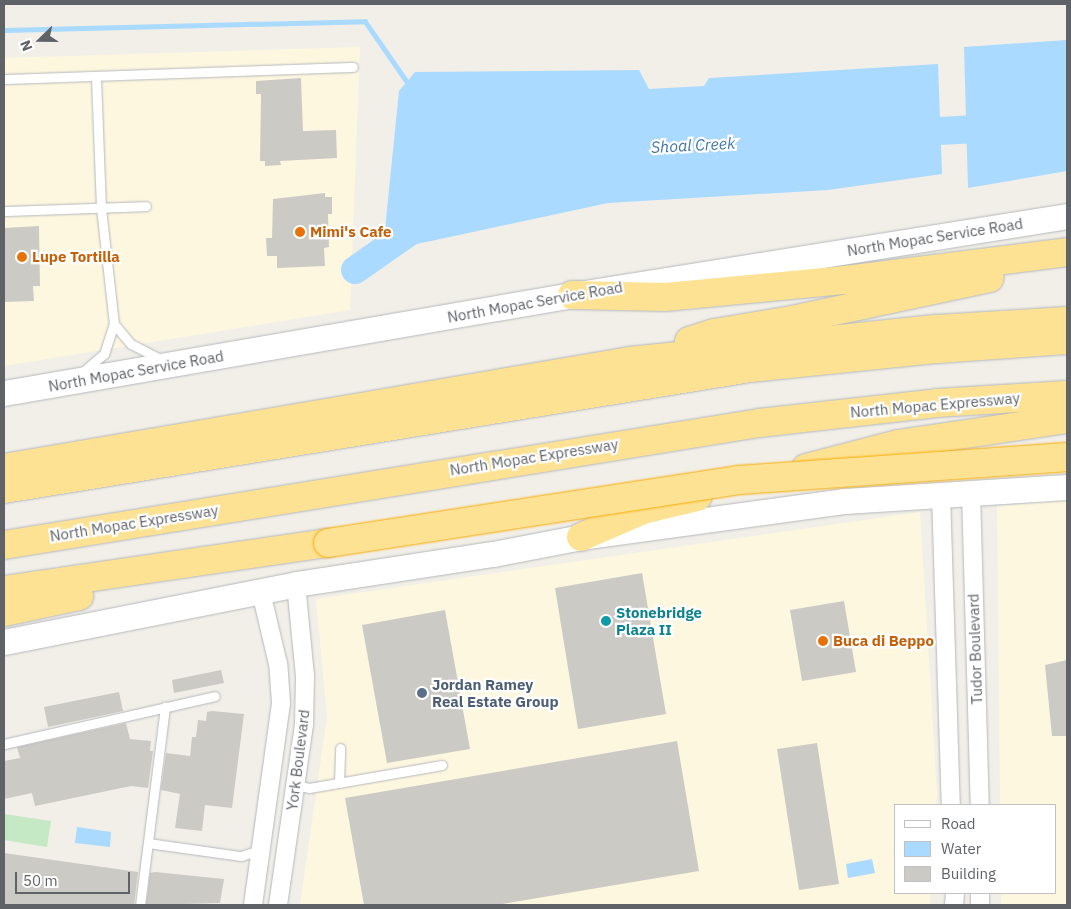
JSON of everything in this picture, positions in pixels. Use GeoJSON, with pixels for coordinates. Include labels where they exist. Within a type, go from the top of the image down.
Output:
{"type":"FeatureCollection","features":[{"type":"Feature","properties":{"kind":"highway"},"geometry":{"type":"LineString","coordinates":[[572,295],[665,297],[846,280],[1067,252]]}},
{"type":"Feature","properties":{"kind":"highway"},"geometry":{"type":"LineString","coordinates":[[630,362],[714,333],[1067,264]]}},
{"type":"Feature","properties":{"kind":"highway"},"geometry":{"type":"LineString","coordinates":[[4,468],[630,362],[937,329],[1067,321]]}},
{"type":"Feature","properties":{"kind":"highway"},"geometry":{"type":"LineString","coordinates":[[4,489],[740,370],[938,349],[1067,340]]}},
{"type":"Feature","properties":{"kind":"highway"},"geometry":{"type":"LineString","coordinates":[[4,529],[748,408],[933,388],[1067,379]]}},
{"type":"Feature","properties":{"kind":"highway","name":"North Mopac Expressway"},"geometry":{"type":"LineString","coordinates":[[4,545],[720,428],[937,403],[1067,395]]}},
{"type":"Feature","properties":{"kind":"highway"},"geometry":{"type":"LineString","coordinates":[[581,537],[643,510],[898,444],[1067,419]]}},
{"type":"Feature","properties":{"kind":"highway"},"geometry":{"type":"LineString","coordinates":[[4,590],[246,556],[739,480],[1067,457]]}},
{"type":"Feature","properties":{"kind":"highway"},"geometry":{"type":"LineString","coordinates":[[4,612],[246,556]]}},
{"type":"Feature","properties":{"kind":"main road","name":"North Mopac Service Road"},"geometry":{"type":"LineString","coordinates":[[4,393],[572,295],[1067,216]]}},
{"type":"Feature","properties":{"kind":"main road"},"geometry":{"type":"LineString","coordinates":[[4,642],[296,584],[493,554],[581,537],[844,501],[1067,487]]}},
{"type":"Feature","properties":{"kind":"street","name":"Tudor Boulevard"},"geometry":{"type":"LineString","coordinates":[[971,492],[980,804]]}},
{"type":"Feature","properties":{"kind":"street","name":"Tudor Boulevard"},"geometry":{"type":"LineString","coordinates":[[941,494],[951,804]]}},
{"type":"Feature","properties":{"kind":"street","name":"York Boulevard"},"geometry":{"type":"LineString","coordinates":[[278,905],[304,724],[305,676],[296,584]]}},
{"type":"Feature","properties":{"kind":"street","name":"York Boulevard"},"geometry":{"type":"LineString","coordinates":[[253,905],[281,703],[278,664],[261,592]]}},
{"type":"Feature","properties":{"kind":"street"},"geometry":{"type":"LineString","coordinates":[[260,850],[285,854]]}},
{"type":"Feature","properties":{"kind":"lane"},"geometry":{"type":"LineString","coordinates":[[4,79],[353,67]]}},
{"type":"Feature","properties":{"kind":"lane"},"geometry":{"type":"LineString","coordinates":[[74,381],[104,354],[114,324],[101,208],[96,76]]}},
{"type":"Feature","properties":{"kind":"lane"},"geometry":{"type":"LineString","coordinates":[[4,212],[146,206]]}},
{"type":"Feature","properties":{"kind":"lane"},"geometry":{"type":"LineString","coordinates":[[114,324],[131,344],[172,365]]}},
{"type":"Feature","properties":{"kind":"lane"},"geometry":{"type":"LineString","coordinates":[[4,744],[215,696]]}},
{"type":"Feature","properties":{"kind":"lane"},"geometry":{"type":"LineString","coordinates":[[140,905],[165,707]]}},
{"type":"Feature","properties":{"kind":"lane"},"geometry":{"type":"LineString","coordinates":[[339,783],[340,748]]}},
{"type":"Feature","properties":{"kind":"lane"},"geometry":{"type":"LineString","coordinates":[[295,785],[309,788],[442,766]]}},
{"type":"Feature","properties":{"kind":"lane"},"geometry":{"type":"LineString","coordinates":[[148,843],[241,856],[260,850]]}},
{"type":"Feature","properties":{"kind":"shaded area"},"geometry":{"type":"Polygon","coordinates":[[[360,47],[350,310],[4,366],[4,58],[360,47]]]}},
{"type":"Feature","properties":{"kind":"shaded area"},"geometry":{"type":"Polygon","coordinates":[[[1067,500],[1067,905],[1001,905],[1001,894],[1056,894],[1056,804],[1000,804],[997,506],[1067,500]]]}},
{"type":"Feature","properties":{"kind":"shaded area"},"geometry":{"type":"Polygon","coordinates":[[[920,512],[937,794],[936,804],[894,804],[894,894],[930,894],[930,905],[300,905],[327,717],[316,599],[920,512]]]}},
{"type":"Feature","properties":{"kind":"green space"},"geometry":{"type":"Polygon","coordinates":[[[4,814],[51,821],[47,847],[4,840],[4,814]]]}},
{"type":"Feature","properties":{"kind":"water"},"geometry":{"type":"Polygon","coordinates":[[[1067,40],[1067,171],[968,188],[964,47],[1067,40]]]}},
{"type":"Feature","properties":{"kind":"water"},"geometry":{"type":"Polygon","coordinates":[[[938,64],[942,174],[828,190],[608,203],[403,247],[385,229],[399,91],[415,72],[639,70],[649,89],[704,86],[709,78],[938,64]]]}},
{"type":"Feature","properties":{"kind":"water"},"geometry":{"type":"Polygon","coordinates":[[[77,827],[111,832],[110,847],[75,843],[77,827]]]}},
{"type":"Feature","properties":{"kind":"water"},"geometry":{"type":"Polygon","coordinates":[[[872,859],[875,873],[848,878],[846,864],[872,859]]]}},
{"type":"Feature","properties":{"kind":"building"},"geometry":{"type":"Polygon","coordinates":[[[301,78],[303,131],[336,130],[337,158],[280,161],[281,165],[265,166],[265,161],[260,161],[261,94],[256,94],[256,81],[301,78]]]}},
{"type":"Feature","properties":{"kind":"building","name":"Mimi's Cafe"},"geometry":{"type":"Polygon","coordinates":[[[325,193],[325,197],[332,197],[332,214],[328,214],[329,247],[324,248],[325,266],[277,268],[277,256],[267,256],[266,238],[272,238],[273,199],[325,193]]]}},
{"type":"Feature","properties":{"kind":"building","name":"Lupe Tortilla"},"geometry":{"type":"Polygon","coordinates":[[[39,226],[40,286],[33,286],[34,301],[4,302],[4,228],[39,226]]]}},
{"type":"Feature","properties":{"kind":"building","name":"Stonebridge Plaza II"},"geometry":{"type":"Polygon","coordinates":[[[642,573],[666,714],[578,729],[555,588],[642,573]]]}},
{"type":"Feature","properties":{"kind":"building","name":"Buca di Beppo"},"geometry":{"type":"Polygon","coordinates":[[[844,601],[856,672],[802,681],[790,610],[844,601]]]}},
{"type":"Feature","properties":{"kind":"building"},"geometry":{"type":"Polygon","coordinates":[[[445,610],[470,749],[387,763],[362,625],[445,610]]]}},
{"type":"Feature","properties":{"kind":"building"},"geometry":{"type":"Polygon","coordinates":[[[1067,660],[1067,736],[1052,736],[1045,665],[1067,660]]]}},
{"type":"Feature","properties":{"kind":"building"},"geometry":{"type":"Polygon","coordinates":[[[221,670],[224,683],[174,693],[172,680],[221,670]]]}},
{"type":"Feature","properties":{"kind":"building"},"geometry":{"type":"Polygon","coordinates":[[[119,692],[123,711],[48,727],[44,707],[119,692]]]}},
{"type":"Feature","properties":{"kind":"building"},"geometry":{"type":"Polygon","coordinates":[[[207,712],[244,714],[232,808],[205,805],[202,831],[175,828],[180,794],[161,790],[166,753],[190,756],[192,737],[196,737],[198,720],[206,721],[207,712]]]}},
{"type":"Feature","properties":{"kind":"building"},"geometry":{"type":"Polygon","coordinates":[[[126,723],[130,739],[151,741],[150,751],[153,751],[148,788],[131,786],[35,806],[32,793],[4,799],[4,761],[20,758],[17,747],[126,723]]]}},
{"type":"Feature","properties":{"kind":"building"},"geometry":{"type":"Polygon","coordinates":[[[677,741],[699,871],[496,905],[364,905],[345,798],[677,741]]]}},
{"type":"Feature","properties":{"kind":"building"},"geometry":{"type":"Polygon","coordinates":[[[817,743],[839,884],[799,890],[777,749],[817,743]]]}},
{"type":"Feature","properties":{"kind":"building"},"geometry":{"type":"Polygon","coordinates":[[[4,853],[138,872],[134,905],[4,905],[4,853]]]}},
{"type":"Feature","properties":{"kind":"building"},"geometry":{"type":"Polygon","coordinates":[[[150,873],[224,879],[220,903],[146,905],[150,873]]]}},
{"type":"Feature","properties":{"kind":"waterway"},"geometry":{"type":"LineString","coordinates":[[4,30],[365,21],[410,86]]}},
{"type":"Feature","properties":{"kind":"waterway","name":"Shoal Creek"},"geometry":{"type":"LineString","coordinates":[[903,133],[1067,124]]}},
{"type":"Feature","properties":{"kind":"waterway","name":"Shoal Creek"},"geometry":{"type":"LineString","coordinates":[[355,270],[428,219]]}},
{"type":"Feature","properties":{"kind":"place","name":"Mimi's Cafe"},"geometry":{"type":"Point","coordinates":[300,232]}},
{"type":"Feature","properties":{"kind":"place","name":"Lupe Tortilla"},"geometry":{"type":"Point","coordinates":[22,257]}},
{"type":"Feature","properties":{"kind":"place","name":"Stonebridge Plaza II"},"geometry":{"type":"Point","coordinates":[606,621]}},
{"type":"Feature","properties":{"kind":"place","name":"Buca di Beppo"},"geometry":{"type":"Point","coordinates":[823,641]}},
{"type":"Feature","properties":{"kind":"place","name":"Jordan Ramey Real Estate Group"},"geometry":{"type":"Point","coordinates":[422,693]}}]}
